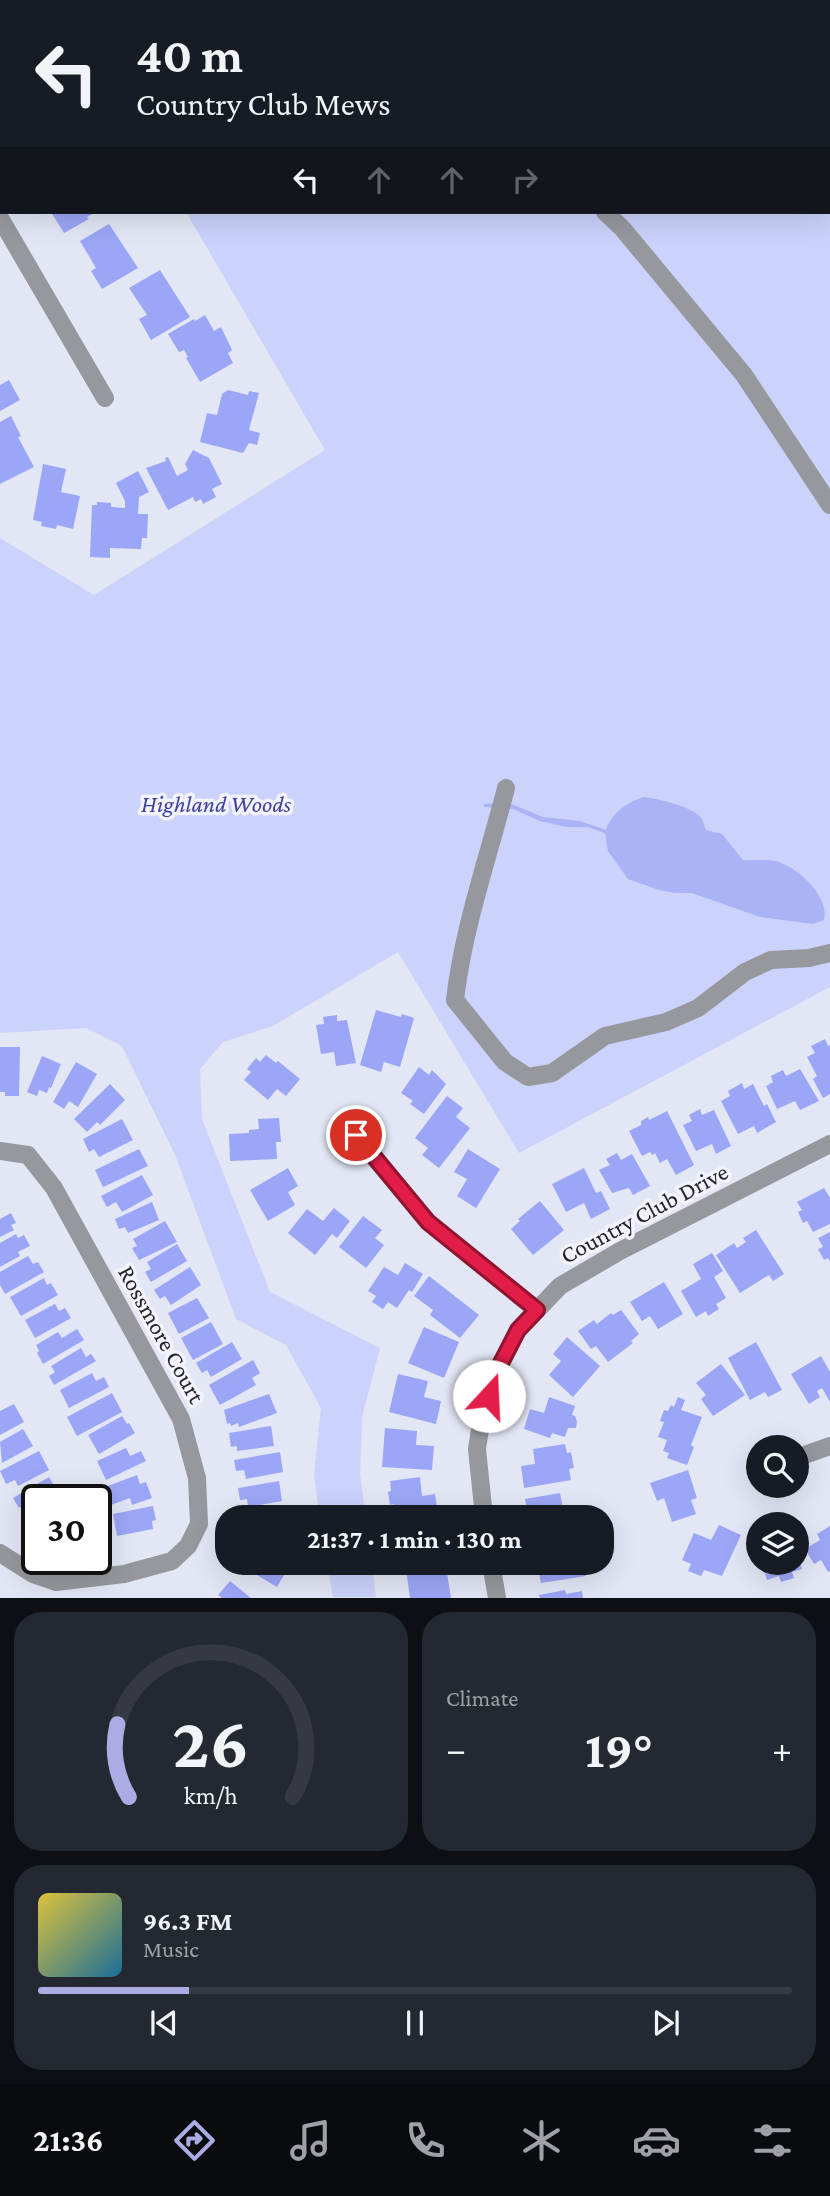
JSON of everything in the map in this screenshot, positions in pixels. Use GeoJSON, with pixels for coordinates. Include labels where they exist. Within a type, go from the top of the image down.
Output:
{"type":"FeatureCollection","features":[{"type":"Feature","properties":{"kind":"street"},"geometry":{"type":"LineString","coordinates":[[606,214],[622,228],[744,375],[830,505]]}},
{"type":"Feature","properties":{"kind":"street"},"geometry":{"type":"LineString","coordinates":[[0,218],[106,398]]}},
{"type":"Feature","properties":{"kind":"street"},"geometry":{"type":"LineString","coordinates":[[506,788],[470,923],[454,1000],[505,1062],[528,1077],[552,1073],[605,1036],[666,1022],[698,1008],[745,972],[771,960],[809,958],[830,953]]}},
{"type":"Feature","properties":{"kind":"street"},"geometry":{"type":"LineString","coordinates":[[356,1135],[428,1222],[537,1310]]}},
{"type":"Feature","properties":{"kind":"street","name":"Country Club Drive"},"geometry":{"type":"LineString","coordinates":[[483,1505],[477,1449],[481,1423],[501,1363],[518,1330],[560,1286],[620,1251],[830,1144]]}},
{"type":"Feature","properties":{"kind":"street","name":"Rossmore Court"},"geometry":{"type":"LineString","coordinates":[[0,1151],[28,1155],[54,1188],[181,1419],[197,1478],[199,1524],[188,1546],[172,1561],[124,1574],[56,1581],[33,1574],[0,1553]]}},
{"type":"Feature","properties":{"kind":"street"},"geometry":{"type":"LineString","coordinates":[[809,1453],[830,1446]]}},
{"type":"Feature","properties":{"kind":"street"},"geometry":{"type":"LineString","coordinates":[[493,1575],[497,1598]]}},
{"type":"Feature","properties":{"kind":"green space","name":"Highland Woods"},"geometry":{"type":"Polygon","coordinates":[[[187,214],[830,214],[830,987],[519,1153],[398,952],[273,1026],[223,1042],[200,1069],[202,1119],[270,1292],[380,1348],[362,1417],[360,1475],[364,1505],[318,1505],[314,1475],[321,1408],[286,1345],[236,1319],[176,1157],[122,1046],[86,1028],[0,1033],[0,538],[94,595],[325,450],[187,214]]]}},
{"type":"Feature","properties":{"kind":"green space"},"geometry":{"type":"Polygon","coordinates":[[[329,1575],[373,1575],[376,1597],[333,1597],[329,1575]]]}},
{"type":"Feature","properties":{"kind":"shaded area"},"geometry":{"type":"Polygon","coordinates":[[[643,797],[666,801],[692,811],[702,819],[706,830],[722,834],[743,860],[776,861],[793,869],[817,892],[825,911],[824,920],[813,924],[760,917],[692,893],[656,889],[628,879],[608,851],[605,833],[588,827],[566,827],[540,821],[513,809],[484,807],[484,804],[509,803],[543,817],[580,821],[606,830],[620,809],[643,797]]]}},
{"type":"Feature","properties":{"kind":"building"},"geometry":{"type":"Polygon","coordinates":[[[52,214],[92,214],[87,217],[89,219],[64,233],[52,214]]]}},
{"type":"Feature","properties":{"kind":"building"},"geometry":{"type":"Polygon","coordinates":[[[109,224],[138,268],[102,289],[91,271],[96,268],[80,241],[109,224]]]}},
{"type":"Feature","properties":{"kind":"building"},"geometry":{"type":"Polygon","coordinates":[[[160,270],[190,317],[151,340],[139,319],[147,315],[129,288],[160,270]]]}},
{"type":"Feature","properties":{"kind":"building"},"geometry":{"type":"Polygon","coordinates":[[[205,315],[214,331],[221,327],[232,350],[228,353],[233,363],[200,382],[184,350],[179,352],[168,334],[205,315]]]}},
{"type":"Feature","properties":{"kind":"building"},"geometry":{"type":"Polygon","coordinates":[[[9,380],[20,400],[0,411],[0,385],[9,380]]]}},
{"type":"Feature","properties":{"kind":"building"},"geometry":{"type":"Polygon","coordinates":[[[228,390],[248,395],[249,391],[259,393],[249,430],[260,433],[257,445],[249,443],[243,453],[200,442],[207,413],[217,415],[222,394],[228,390]]]}},
{"type":"Feature","properties":{"kind":"building"},"geometry":{"type":"Polygon","coordinates":[[[11,416],[21,436],[18,437],[34,467],[0,484],[0,422],[11,416]]]}},
{"type":"Feature","properties":{"kind":"building"},"geometry":{"type":"Polygon","coordinates":[[[193,450],[209,458],[222,484],[212,489],[216,497],[203,504],[201,499],[195,502],[193,497],[168,510],[146,468],[166,461],[165,458],[168,457],[177,476],[188,470],[185,464],[193,450]]]}},
{"type":"Feature","properties":{"kind":"building"},"geometry":{"type":"Polygon","coordinates":[[[43,464],[66,469],[61,492],[80,496],[73,529],[57,525],[56,529],[41,526],[42,522],[33,520],[43,464]]]}},
{"type":"Feature","properties":{"kind":"building"},"geometry":{"type":"Polygon","coordinates":[[[138,471],[149,492],[139,497],[138,514],[148,514],[147,538],[142,538],[141,549],[110,548],[110,558],[90,557],[92,505],[97,505],[97,502],[111,503],[111,507],[125,508],[125,501],[116,483],[138,471]]]}},
{"type":"Feature","properties":{"kind":"building"},"geometry":{"type":"Polygon","coordinates":[[[376,1010],[414,1018],[400,1067],[384,1062],[381,1072],[360,1065],[376,1010]]]}},
{"type":"Feature","properties":{"kind":"building"},"geometry":{"type":"Polygon","coordinates":[[[337,1015],[337,1021],[347,1020],[356,1063],[336,1066],[334,1052],[321,1054],[316,1025],[324,1024],[323,1017],[337,1015]]]}},
{"type":"Feature","properties":{"kind":"building"},"geometry":{"type":"Polygon","coordinates":[[[825,1039],[828,1046],[830,1045],[830,1094],[823,1098],[813,1079],[817,1076],[807,1057],[815,1053],[811,1046],[825,1039]]]}},
{"type":"Feature","properties":{"kind":"building"},"geometry":{"type":"Polygon","coordinates":[[[0,1047],[20,1047],[19,1096],[5,1096],[5,1092],[0,1092],[0,1047]]]}},
{"type":"Feature","properties":{"kind":"building"},"geometry":{"type":"Polygon","coordinates":[[[266,1055],[300,1079],[286,1096],[277,1089],[268,1100],[244,1080],[251,1072],[247,1069],[256,1058],[260,1062],[266,1055]]]}},
{"type":"Feature","properties":{"kind":"building"},"geometry":{"type":"Polygon","coordinates":[[[42,1056],[61,1064],[51,1088],[49,1087],[47,1093],[39,1090],[37,1096],[27,1092],[42,1056]]]}},
{"type":"Feature","properties":{"kind":"building"},"geometry":{"type":"Polygon","coordinates":[[[76,1062],[97,1074],[78,1107],[69,1101],[64,1109],[53,1102],[76,1062]]]}},
{"type":"Feature","properties":{"kind":"building"},"geometry":{"type":"Polygon","coordinates":[[[419,1067],[429,1075],[432,1070],[446,1084],[424,1114],[410,1104],[413,1101],[401,1093],[419,1067]]]}},
{"type":"Feature","properties":{"kind":"building"},"geometry":{"type":"Polygon","coordinates":[[[800,1069],[819,1101],[800,1110],[795,1101],[777,1109],[766,1086],[773,1082],[771,1076],[783,1070],[786,1076],[800,1069]]]}},
{"type":"Feature","properties":{"kind":"building"},"geometry":{"type":"Polygon","coordinates":[[[742,1083],[744,1089],[753,1084],[776,1122],[757,1133],[754,1126],[738,1134],[721,1101],[730,1096],[728,1091],[742,1083]]]}},
{"type":"Feature","properties":{"kind":"building"},"geometry":{"type":"Polygon","coordinates":[[[110,1084],[125,1100],[100,1125],[97,1122],[87,1132],[74,1119],[110,1084]]]}},
{"type":"Feature","properties":{"kind":"building"},"geometry":{"type":"Polygon","coordinates":[[[447,1096],[463,1108],[456,1117],[470,1128],[439,1168],[422,1155],[428,1148],[415,1138],[447,1096]]]}},
{"type":"Feature","properties":{"kind":"building"},"geometry":{"type":"Polygon","coordinates":[[[700,1109],[702,1115],[714,1110],[731,1146],[716,1154],[712,1144],[696,1151],[683,1125],[692,1121],[689,1115],[700,1109]]]}},
{"type":"Feature","properties":{"kind":"building"},"geometry":{"type":"Polygon","coordinates":[[[667,1111],[694,1165],[676,1175],[667,1159],[660,1163],[655,1153],[652,1155],[650,1152],[642,1156],[629,1131],[641,1125],[641,1121],[648,1117],[649,1120],[667,1111]]]}},
{"type":"Feature","properties":{"kind":"building"},"geometry":{"type":"Polygon","coordinates":[[[279,1118],[281,1142],[276,1142],[277,1159],[230,1161],[229,1134],[249,1133],[249,1130],[259,1129],[258,1119],[279,1118]]]}},
{"type":"Feature","properties":{"kind":"building"},"geometry":{"type":"Polygon","coordinates":[[[122,1119],[133,1140],[99,1157],[94,1149],[89,1152],[83,1139],[122,1119]]]}},
{"type":"Feature","properties":{"kind":"building"},"geometry":{"type":"Polygon","coordinates":[[[139,1149],[148,1166],[103,1187],[95,1170],[139,1149]]]}},
{"type":"Feature","properties":{"kind":"building"},"geometry":{"type":"Polygon","coordinates":[[[468,1149],[500,1169],[476,1208],[457,1196],[467,1179],[454,1172],[468,1149]]]}},
{"type":"Feature","properties":{"kind":"building"},"geometry":{"type":"Polygon","coordinates":[[[617,1153],[621,1160],[632,1154],[650,1186],[633,1195],[629,1188],[612,1193],[599,1170],[610,1165],[606,1159],[617,1153]]]}},
{"type":"Feature","properties":{"kind":"building"},"geometry":{"type":"Polygon","coordinates":[[[288,1168],[298,1186],[288,1192],[295,1205],[268,1221],[250,1190],[288,1168]]]}},
{"type":"Feature","properties":{"kind":"building"},"geometry":{"type":"Polygon","coordinates":[[[584,1168],[596,1193],[601,1191],[610,1209],[591,1219],[584,1203],[566,1212],[552,1184],[584,1168]]]}},
{"type":"Feature","properties":{"kind":"building"},"geometry":{"type":"Polygon","coordinates":[[[142,1175],[153,1195],[122,1212],[116,1202],[107,1207],[101,1196],[142,1175]]]}},
{"type":"Feature","properties":{"kind":"building"},"geometry":{"type":"Polygon","coordinates":[[[824,1188],[830,1198],[830,1224],[813,1232],[807,1221],[803,1223],[798,1212],[802,1210],[797,1202],[824,1188]]]}},
{"type":"Feature","properties":{"kind":"building"},"geometry":{"type":"Polygon","coordinates":[[[540,1201],[564,1230],[533,1255],[511,1229],[520,1221],[518,1219],[540,1201]]]}},
{"type":"Feature","properties":{"kind":"building"},"geometry":{"type":"Polygon","coordinates":[[[152,1202],[159,1220],[128,1233],[125,1227],[119,1229],[115,1219],[152,1202]]]}},
{"type":"Feature","properties":{"kind":"building"},"geometry":{"type":"Polygon","coordinates":[[[334,1208],[350,1221],[337,1238],[332,1234],[315,1255],[288,1233],[307,1209],[323,1221],[334,1208]]]}},
{"type":"Feature","properties":{"kind":"building"},"geometry":{"type":"Polygon","coordinates":[[[11,1213],[16,1223],[11,1225],[14,1230],[0,1237],[0,1219],[11,1213]]]}},
{"type":"Feature","properties":{"kind":"building"},"geometry":{"type":"Polygon","coordinates":[[[363,1216],[382,1230],[375,1238],[384,1245],[366,1268],[339,1247],[363,1216]]]}},
{"type":"Feature","properties":{"kind":"building"},"geometry":{"type":"Polygon","coordinates":[[[165,1221],[177,1242],[139,1260],[132,1248],[137,1246],[133,1239],[165,1221]]]}},
{"type":"Feature","properties":{"kind":"building"},"geometry":{"type":"Polygon","coordinates":[[[756,1230],[784,1274],[773,1281],[769,1275],[740,1293],[716,1255],[734,1243],[737,1248],[746,1242],[743,1238],[756,1230]]]}},
{"type":"Feature","properties":{"kind":"building"},"geometry":{"type":"Polygon","coordinates":[[[830,1232],[830,1262],[828,1258],[824,1260],[818,1249],[823,1247],[818,1238],[830,1232]]]}},
{"type":"Feature","properties":{"kind":"building"},"geometry":{"type":"Polygon","coordinates":[[[16,1234],[18,1238],[24,1235],[30,1246],[18,1252],[20,1256],[0,1267],[0,1243],[16,1234]]]}},
{"type":"Feature","properties":{"kind":"building"},"geometry":{"type":"Polygon","coordinates":[[[177,1244],[187,1261],[151,1282],[145,1272],[151,1269],[147,1262],[177,1244]]]}},
{"type":"Feature","properties":{"kind":"building"},"geometry":{"type":"Polygon","coordinates":[[[712,1253],[723,1271],[714,1277],[726,1298],[716,1304],[719,1309],[708,1316],[706,1311],[696,1317],[681,1291],[701,1279],[693,1264],[712,1253]]]}},
{"type":"Feature","properties":{"kind":"building"},"geometry":{"type":"Polygon","coordinates":[[[28,1256],[33,1264],[38,1262],[44,1272],[5,1294],[0,1285],[0,1272],[28,1256]]]}},
{"type":"Feature","properties":{"kind":"building"},"geometry":{"type":"Polygon","coordinates":[[[405,1263],[423,1274],[412,1292],[409,1290],[397,1308],[388,1302],[383,1309],[372,1302],[376,1296],[368,1291],[384,1267],[398,1275],[405,1263]]]}},
{"type":"Feature","properties":{"kind":"building"},"geometry":{"type":"Polygon","coordinates":[[[190,1267],[201,1285],[171,1305],[165,1296],[160,1299],[154,1290],[190,1267]]]}},
{"type":"Feature","properties":{"kind":"building"},"geometry":{"type":"Polygon","coordinates":[[[429,1276],[479,1315],[460,1338],[430,1315],[433,1310],[414,1296],[429,1276]]]}},
{"type":"Feature","properties":{"kind":"building"},"geometry":{"type":"Polygon","coordinates":[[[44,1278],[47,1285],[51,1283],[58,1295],[21,1316],[10,1297],[44,1278]]]}},
{"type":"Feature","properties":{"kind":"building"},"geometry":{"type":"Polygon","coordinates":[[[664,1282],[683,1314],[658,1329],[650,1316],[642,1321],[630,1302],[664,1282]]]}},
{"type":"Feature","properties":{"kind":"building"},"geometry":{"type":"Polygon","coordinates":[[[197,1298],[209,1318],[179,1334],[168,1313],[197,1298]]]}},
{"type":"Feature","properties":{"kind":"building"},"geometry":{"type":"Polygon","coordinates":[[[55,1304],[59,1311],[65,1308],[71,1318],[35,1338],[25,1320],[55,1304]]]}},
{"type":"Feature","properties":{"kind":"building"},"geometry":{"type":"Polygon","coordinates":[[[621,1310],[639,1334],[631,1341],[633,1343],[608,1362],[596,1346],[591,1349],[578,1331],[594,1320],[597,1324],[611,1313],[613,1315],[621,1310]]]}},
{"type":"Feature","properties":{"kind":"building"},"geometry":{"type":"Polygon","coordinates":[[[211,1322],[223,1344],[193,1360],[181,1338],[211,1322]]]}},
{"type":"Feature","properties":{"kind":"building"},"geometry":{"type":"Polygon","coordinates":[[[424,1327],[459,1342],[444,1378],[408,1363],[424,1327]]]}},
{"type":"Feature","properties":{"kind":"building"},"geometry":{"type":"Polygon","coordinates":[[[77,1329],[84,1340],[43,1364],[36,1345],[58,1332],[62,1338],[77,1329]]]}},
{"type":"Feature","properties":{"kind":"building"},"geometry":{"type":"Polygon","coordinates":[[[567,1337],[600,1366],[573,1397],[549,1375],[561,1361],[553,1354],[567,1337]]]}},
{"type":"Feature","properties":{"kind":"building"},"geometry":{"type":"Polygon","coordinates":[[[232,1342],[242,1359],[211,1377],[207,1370],[202,1373],[196,1363],[232,1342]]]}},
{"type":"Feature","properties":{"kind":"building"},"geometry":{"type":"Polygon","coordinates":[[[756,1342],[782,1390],[768,1397],[765,1392],[750,1400],[728,1358],[756,1342]]]}},
{"type":"Feature","properties":{"kind":"building"},"geometry":{"type":"Polygon","coordinates":[[[81,1348],[86,1357],[91,1354],[96,1361],[54,1385],[49,1376],[55,1372],[51,1366],[81,1348]]]}},
{"type":"Feature","properties":{"kind":"building"},"geometry":{"type":"Polygon","coordinates":[[[821,1356],[830,1372],[830,1402],[822,1388],[817,1391],[820,1397],[809,1404],[791,1374],[821,1356]]]}},
{"type":"Feature","properties":{"kind":"building"},"geometry":{"type":"Polygon","coordinates":[[[253,1360],[260,1373],[252,1378],[256,1385],[220,1405],[209,1385],[253,1360]]]}},
{"type":"Feature","properties":{"kind":"building"},"geometry":{"type":"Polygon","coordinates":[[[721,1364],[745,1395],[713,1416],[701,1399],[706,1395],[696,1383],[721,1364]]]}},
{"type":"Feature","properties":{"kind":"building"},"geometry":{"type":"Polygon","coordinates":[[[92,1373],[96,1381],[104,1377],[109,1387],[69,1408],[60,1390],[92,1373]]]}},
{"type":"Feature","properties":{"kind":"building"},"geometry":{"type":"Polygon","coordinates":[[[398,1374],[428,1381],[424,1397],[441,1401],[436,1424],[389,1412],[398,1374]]]}},
{"type":"Feature","properties":{"kind":"building"},"geometry":{"type":"Polygon","coordinates":[[[112,1393],[122,1412],[77,1436],[67,1417],[112,1393]]]}},
{"type":"Feature","properties":{"kind":"building"},"geometry":{"type":"Polygon","coordinates":[[[269,1394],[277,1413],[239,1427],[238,1423],[231,1426],[230,1423],[227,1424],[224,1410],[269,1394]]]}},
{"type":"Feature","properties":{"kind":"building"},"geometry":{"type":"Polygon","coordinates":[[[549,1397],[575,1406],[572,1415],[577,1422],[576,1428],[568,1428],[565,1437],[552,1433],[550,1438],[524,1429],[530,1409],[544,1413],[549,1397]]]}},
{"type":"Feature","properties":{"kind":"building"},"geometry":{"type":"Polygon","coordinates":[[[678,1397],[685,1400],[681,1410],[702,1417],[691,1445],[694,1447],[687,1465],[667,1458],[669,1453],[663,1451],[667,1440],[658,1437],[664,1422],[660,1421],[664,1410],[668,1411],[671,1405],[674,1407],[678,1397]]]}},
{"type":"Feature","properties":{"kind":"building"},"geometry":{"type":"Polygon","coordinates":[[[14,1404],[24,1422],[0,1435],[0,1411],[14,1404]]]}},
{"type":"Feature","properties":{"kind":"building"},"geometry":{"type":"Polygon","coordinates":[[[122,1416],[135,1433],[99,1454],[88,1435],[122,1416]]]}},
{"type":"Feature","properties":{"kind":"building"},"geometry":{"type":"Polygon","coordinates":[[[271,1426],[274,1446],[237,1451],[237,1446],[231,1447],[229,1433],[271,1426]]]}},
{"type":"Feature","properties":{"kind":"building"},"geometry":{"type":"Polygon","coordinates":[[[385,1428],[417,1431],[416,1445],[434,1446],[432,1470],[382,1467],[385,1428]]]}},
{"type":"Feature","properties":{"kind":"building"},"geometry":{"type":"Polygon","coordinates":[[[23,1429],[33,1446],[2,1463],[0,1442],[23,1429]]]}},
{"type":"Feature","properties":{"kind":"building"},"geometry":{"type":"Polygon","coordinates":[[[565,1444],[567,1453],[571,1452],[574,1468],[569,1469],[571,1480],[524,1488],[521,1466],[535,1464],[533,1449],[565,1444]]]}},
{"type":"Feature","properties":{"kind":"building"},"geometry":{"type":"Polygon","coordinates":[[[126,1448],[130,1456],[141,1451],[146,1461],[106,1480],[97,1461],[126,1448]]]}},
{"type":"Feature","properties":{"kind":"building"},"geometry":{"type":"Polygon","coordinates":[[[39,1451],[49,1470],[18,1486],[15,1480],[6,1484],[0,1471],[39,1451]]]}},
{"type":"Feature","properties":{"kind":"building"},"geometry":{"type":"Polygon","coordinates":[[[280,1452],[283,1472],[246,1479],[244,1470],[236,1471],[234,1460],[280,1452]]]}},
{"type":"Feature","properties":{"kind":"building"},"geometry":{"type":"Polygon","coordinates":[[[688,1470],[697,1498],[691,1500],[696,1514],[672,1522],[664,1498],[657,1501],[650,1483],[688,1470]]]}},
{"type":"Feature","properties":{"kind":"building"},"geometry":{"type":"Polygon","coordinates":[[[137,1475],[140,1484],[146,1482],[152,1498],[132,1505],[130,1498],[112,1505],[112,1484],[137,1475]]]}},
{"type":"Feature","properties":{"kind":"building"},"geometry":{"type":"Polygon","coordinates":[[[49,1477],[53,1484],[37,1484],[49,1477]]]}},
{"type":"Feature","properties":{"kind":"building"},"geometry":{"type":"Polygon","coordinates":[[[420,1477],[422,1496],[435,1494],[437,1505],[390,1505],[390,1481],[420,1477]]]}},
{"type":"Feature","properties":{"kind":"building"},"geometry":{"type":"Polygon","coordinates":[[[279,1481],[282,1501],[248,1505],[247,1499],[240,1500],[238,1488],[279,1481]]]}},
{"type":"Feature","properties":{"kind":"building"},"geometry":{"type":"Polygon","coordinates":[[[21,1493],[21,1507],[19,1508],[13,1498],[21,1493]]]}},
{"type":"Feature","properties":{"kind":"building"},"geometry":{"type":"Polygon","coordinates":[[[560,1493],[562,1505],[526,1505],[525,1499],[560,1493]]]}},
{"type":"Feature","properties":{"kind":"building"},"geometry":{"type":"Polygon","coordinates":[[[153,1506],[156,1520],[152,1521],[153,1529],[117,1536],[113,1514],[153,1506]]]}},
{"type":"Feature","properties":{"kind":"building"},"geometry":{"type":"Polygon","coordinates":[[[719,1525],[741,1535],[722,1576],[704,1570],[701,1576],[688,1571],[691,1564],[682,1560],[694,1533],[711,1540],[719,1525]]]}},
{"type":"Feature","properties":{"kind":"building"},"geometry":{"type":"Polygon","coordinates":[[[830,1526],[828,1572],[821,1560],[814,1564],[809,1556],[809,1547],[820,1540],[817,1534],[830,1526]]]}},
{"type":"Feature","properties":{"kind":"building"},"geometry":{"type":"Polygon","coordinates":[[[257,1575],[284,1575],[277,1587],[257,1575]]]}},
{"type":"Feature","properties":{"kind":"building"},"geometry":{"type":"Polygon","coordinates":[[[407,1575],[447,1575],[451,1598],[410,1598],[407,1575]]]}},
{"type":"Feature","properties":{"kind":"building"},"geometry":{"type":"Polygon","coordinates":[[[539,1575],[586,1575],[586,1576],[541,1583],[539,1575]]]}},
{"type":"Feature","properties":{"kind":"building"},"geometry":{"type":"Polygon","coordinates":[[[766,1575],[793,1575],[794,1578],[781,1582],[779,1576],[767,1580],[766,1575]]]}},
{"type":"Feature","properties":{"kind":"building"},"geometry":{"type":"Polygon","coordinates":[[[230,1581],[251,1598],[222,1598],[218,1595],[230,1581]]]}},
{"type":"Feature","properties":{"kind":"building"},"geometry":{"type":"Polygon","coordinates":[[[565,1590],[566,1594],[582,1591],[583,1598],[540,1598],[539,1595],[565,1590]]]}},
{"type":"Feature","properties":{"kind":"route"},"geometry":{"type":"LineString","coordinates":[[356,1135],[428,1222],[537,1310],[518,1330],[501,1363],[489,1396]]}}]}
